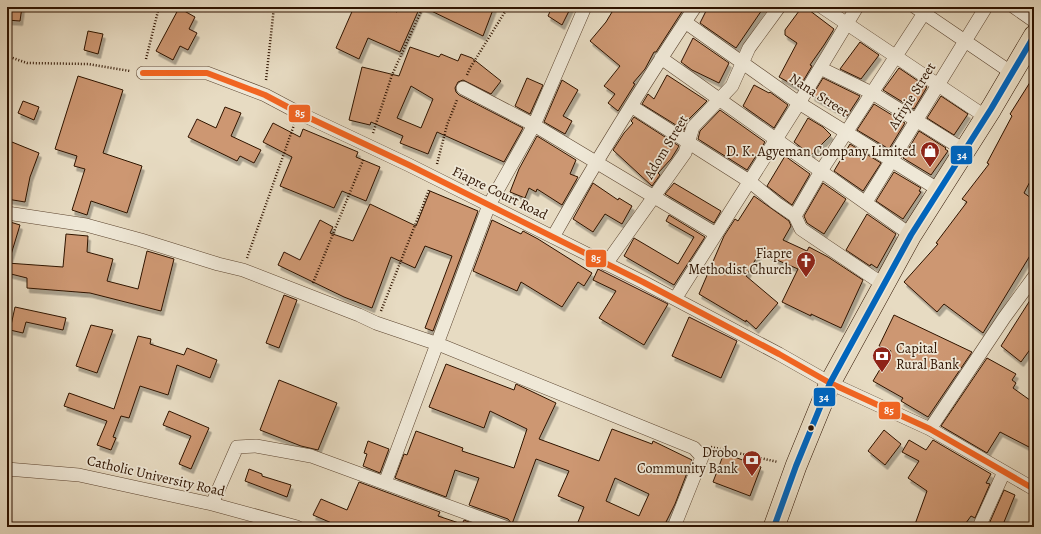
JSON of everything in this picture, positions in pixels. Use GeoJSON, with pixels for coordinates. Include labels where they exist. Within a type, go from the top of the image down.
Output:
{"type":"FeatureCollection","features":[{"type":"Feature","properties":{"kind":"main road"},"geometry":{"type":"LineString","coordinates":[[774,527],[796,466],[830,383],[911,235],[986,117],[1034,36]]}},
{"type":"Feature","properties":{"kind":"street"},"geometry":{"type":"LineString","coordinates":[[385,484],[489,205],[534,125],[585,7]]}},
{"type":"Feature","properties":{"kind":"street"},"geometry":{"type":"LineString","coordinates":[[553,237],[595,163],[694,7]]}},
{"type":"Feature","properties":{"kind":"street","name":"Adom Street"},"geometry":{"type":"LineString","coordinates":[[606,264],[654,198],[684,152],[693,126],[732,86],[749,48],[779,7]]}},
{"type":"Feature","properties":{"kind":"street"},"geometry":{"type":"LineString","coordinates":[[822,7],[986,117]]}},
{"type":"Feature","properties":{"kind":"street"},"geometry":{"type":"LineString","coordinates":[[675,299],[799,103],[857,7]]}},
{"type":"Feature","properties":{"kind":"street","name":"Afriyie Street"},"geometry":{"type":"LineString","coordinates":[[866,202],[986,7]]}},
{"type":"Feature","properties":{"kind":"street"},"geometry":{"type":"LineString","coordinates":[[1014,7],[1034,21]]}},
{"type":"Feature","properties":{"kind":"street"},"geometry":{"type":"LineString","coordinates":[[795,216],[821,171],[896,56],[922,9],[1012,73]]}},
{"type":"Feature","properties":{"kind":"street","name":"Nana Street"},"geometry":{"type":"LineString","coordinates":[[685,22],[799,103],[939,190]]}},
{"type":"Feature","properties":{"kind":"street"},"geometry":{"type":"LineString","coordinates":[[661,58],[911,235]]}},
{"type":"Feature","properties":{"kind":"street"},"geometry":{"type":"LineString","coordinates":[[820,68],[872,93],[964,150]]}},
{"type":"Feature","properties":{"kind":"street","name":"Fiapre Court Road"},"geometry":{"type":"LineString","coordinates":[[143,73],[207,73],[265,94],[299,113],[489,205],[675,299],[830,383],[930,429],[1034,489]]}},
{"type":"Feature","properties":{"kind":"street"},"geometry":{"type":"LineString","coordinates":[[463,88],[534,125],[595,163],[716,234]]}},
{"type":"Feature","properties":{"kind":"street"},"geometry":{"type":"LineString","coordinates":[[631,106],[750,181],[776,204],[795,216],[801,229],[884,285]]}},
{"type":"Feature","properties":{"kind":"street"},"geometry":{"type":"LineString","coordinates":[[7,213],[90,227],[141,240],[218,264],[243,270],[360,315],[376,323],[438,344],[694,448],[702,457],[674,527]]}},
{"type":"Feature","properties":{"kind":"street"},"geometry":{"type":"LineString","coordinates":[[930,429],[1004,318],[1034,277]]}},
{"type":"Feature","properties":{"kind":"street"},"geometry":{"type":"LineString","coordinates":[[212,504],[237,447],[256,446],[311,456],[505,527]]}},
{"type":"Feature","properties":{"kind":"street","name":"Catholic University Road"},"geometry":{"type":"LineString","coordinates":[[7,469],[79,475],[212,504],[297,527]]}},
{"type":"Feature","properties":{"kind":"street"},"geometry":{"type":"LineString","coordinates":[[979,527],[1004,472]]}},
{"type":"Feature","properties":{"kind":"path"},"geometry":{"type":"LineString","coordinates":[[7,56],[27,63],[88,64],[143,73],[159,7]]}},
{"type":"Feature","properties":{"kind":"path"},"geometry":{"type":"LineString","coordinates":[[265,94],[274,7]]}},
{"type":"Feature","properties":{"kind":"path"},"geometry":{"type":"LineString","coordinates":[[308,295],[369,146],[392,75],[423,7]]}},
{"type":"Feature","properties":{"kind":"path"},"geometry":{"type":"LineString","coordinates":[[243,270],[299,113]]}},
{"type":"Feature","properties":{"kind":"path"},"geometry":{"type":"LineString","coordinates":[[376,323],[434,178]]}},
{"type":"Feature","properties":{"kind":"path"},"geometry":{"type":"LineString","coordinates":[[694,448],[712,446],[796,466]]}},
{"type":"Feature","properties":{"kind":"building"},"geometry":{"type":"Polygon","coordinates":[[[9,7],[22,7],[20,21],[7,20],[9,7]]]}},
{"type":"Feature","properties":{"kind":"building"},"geometry":{"type":"Polygon","coordinates":[[[354,7],[384,7],[397,12],[399,7],[420,7],[400,52],[368,38],[359,59],[336,48],[354,7]]]}},
{"type":"Feature","properties":{"kind":"building"},"geometry":{"type":"Polygon","coordinates":[[[423,7],[494,7],[483,36],[423,7]]]}},
{"type":"Feature","properties":{"kind":"building"},"geometry":{"type":"Polygon","coordinates":[[[552,7],[571,7],[562,25],[548,16],[552,7]]]}},
{"type":"Feature","properties":{"kind":"building"},"geometry":{"type":"Polygon","coordinates":[[[615,7],[685,7],[656,52],[654,52],[645,69],[633,83],[635,84],[618,111],[608,103],[615,94],[604,86],[620,66],[590,41],[606,22],[615,7]]]}},
{"type":"Feature","properties":{"kind":"building"},"geometry":{"type":"Polygon","coordinates":[[[708,7],[764,7],[736,48],[700,23],[708,7]]]}},
{"type":"Feature","properties":{"kind":"building"},"geometry":{"type":"Polygon","coordinates":[[[802,7],[805,7],[834,29],[810,65],[812,66],[799,88],[779,77],[797,43],[785,35],[785,30],[802,7]]]}},
{"type":"Feature","properties":{"kind":"building"},"geometry":{"type":"Polygon","coordinates":[[[179,8],[195,17],[189,29],[197,33],[188,50],[180,46],[173,60],[156,51],[179,8]]]}},
{"type":"Feature","properties":{"kind":"building"},"geometry":{"type":"Polygon","coordinates":[[[88,31],[103,34],[98,54],[84,50],[88,31]]]}},
{"type":"Feature","properties":{"kind":"building"},"geometry":{"type":"Polygon","coordinates":[[[693,38],[729,63],[719,83],[692,70],[681,62],[693,38]]]}},
{"type":"Feature","properties":{"kind":"building"},"geometry":{"type":"Polygon","coordinates":[[[860,42],[879,55],[861,79],[840,69],[860,42]]]}},
{"type":"Feature","properties":{"kind":"building"},"geometry":{"type":"Polygon","coordinates":[[[410,47],[439,57],[441,54],[458,61],[461,54],[472,58],[501,81],[491,94],[463,80],[458,82],[455,88],[459,95],[523,128],[504,162],[437,132],[428,154],[400,143],[403,136],[371,122],[370,125],[349,120],[362,67],[399,76],[410,47]],[[411,86],[397,118],[421,128],[433,99],[411,86]]]}},
{"type":"Feature","properties":{"kind":"building"},"geometry":{"type":"Polygon","coordinates":[[[899,68],[927,87],[914,109],[883,90],[899,68]]]}},
{"type":"Feature","properties":{"kind":"building"},"geometry":{"type":"Polygon","coordinates":[[[667,75],[707,101],[687,121],[684,130],[642,104],[648,94],[654,99],[667,75]]]}},
{"type":"Feature","properties":{"kind":"building"},"geometry":{"type":"Polygon","coordinates":[[[78,76],[123,90],[103,153],[142,166],[127,213],[91,201],[87,215],[72,210],[85,169],[74,166],[77,156],[55,149],[78,76]]]}},
{"type":"Feature","properties":{"kind":"building"},"geometry":{"type":"Polygon","coordinates":[[[1034,76],[1034,174],[1024,193],[1034,200],[1034,249],[983,333],[944,304],[937,312],[904,282],[938,244],[936,243],[967,202],[962,199],[989,164],[987,163],[1012,116],[1010,114],[1034,76]]]}},
{"type":"Feature","properties":{"kind":"building"},"geometry":{"type":"Polygon","coordinates":[[[527,78],[543,85],[530,114],[515,106],[527,78]]]}},
{"type":"Feature","properties":{"kind":"building"},"geometry":{"type":"Polygon","coordinates":[[[823,78],[860,96],[847,116],[812,96],[823,78]]]}},
{"type":"Feature","properties":{"kind":"building"},"geometry":{"type":"Polygon","coordinates":[[[562,80],[578,90],[563,116],[572,121],[565,134],[544,122],[562,80]]]}},
{"type":"Feature","properties":{"kind":"building"},"geometry":{"type":"Polygon","coordinates":[[[754,85],[769,93],[770,92],[788,105],[774,128],[743,106],[754,85]]]}},
{"type":"Feature","properties":{"kind":"building"},"geometry":{"type":"Polygon","coordinates":[[[941,96],[968,114],[954,135],[927,118],[941,96]]]}},
{"type":"Feature","properties":{"kind":"building"},"geometry":{"type":"Polygon","coordinates":[[[23,101],[39,107],[34,120],[18,113],[23,101]]]}},
{"type":"Feature","properties":{"kind":"building"},"geometry":{"type":"Polygon","coordinates":[[[874,104],[905,123],[889,149],[857,130],[874,104]]]}},
{"type":"Feature","properties":{"kind":"building"},"geometry":{"type":"Polygon","coordinates":[[[225,107],[241,113],[231,136],[261,150],[254,163],[240,156],[237,161],[188,137],[197,119],[216,128],[225,107]]]}},
{"type":"Feature","properties":{"kind":"building"},"geometry":{"type":"Polygon","coordinates":[[[720,110],[765,142],[747,170],[698,139],[700,131],[720,110]]]}},
{"type":"Feature","properties":{"kind":"building"},"geometry":{"type":"Polygon","coordinates":[[[634,117],[679,146],[671,159],[658,173],[660,175],[652,186],[613,150],[624,133],[633,123],[631,121],[634,117]]]}},
{"type":"Feature","properties":{"kind":"building"},"geometry":{"type":"Polygon","coordinates":[[[808,118],[823,127],[831,135],[811,155],[794,142],[808,118]]]}},
{"type":"Feature","properties":{"kind":"building"},"geometry":{"type":"Polygon","coordinates":[[[273,123],[300,137],[303,129],[358,152],[356,157],[380,167],[366,201],[342,191],[334,208],[280,186],[292,157],[263,142],[273,123]]]}},
{"type":"Feature","properties":{"kind":"building"},"geometry":{"type":"Polygon","coordinates":[[[919,131],[946,148],[945,149],[948,151],[931,175],[903,158],[919,131]]]}},
{"type":"Feature","properties":{"kind":"building"},"geometry":{"type":"Polygon","coordinates":[[[537,136],[576,160],[570,174],[578,177],[562,205],[537,189],[536,192],[529,188],[525,198],[510,192],[519,169],[537,136]]]}},
{"type":"Feature","properties":{"kind":"building"},"geometry":{"type":"Polygon","coordinates":[[[7,140],[39,153],[30,177],[25,202],[7,199],[7,140]]]}},
{"type":"Feature","properties":{"kind":"building"},"geometry":{"type":"Polygon","coordinates":[[[850,144],[881,163],[863,191],[834,171],[850,144]]]}},
{"type":"Feature","properties":{"kind":"building"},"geometry":{"type":"Polygon","coordinates":[[[785,156],[810,174],[792,205],[767,186],[785,156]]]}},
{"type":"Feature","properties":{"kind":"building"},"geometry":{"type":"Polygon","coordinates":[[[894,172],[921,188],[919,191],[921,192],[903,219],[876,201],[894,172]]]}},
{"type":"Feature","properties":{"kind":"building"},"geometry":{"type":"Polygon","coordinates":[[[593,183],[618,200],[619,198],[632,206],[622,224],[605,214],[593,232],[573,219],[593,183]]]}},
{"type":"Feature","properties":{"kind":"building"},"geometry":{"type":"Polygon","coordinates":[[[674,183],[721,211],[714,223],[665,194],[674,183]]]}},
{"type":"Feature","properties":{"kind":"building"},"geometry":{"type":"Polygon","coordinates":[[[823,183],[846,199],[824,234],[807,223],[804,216],[823,183]]]}},
{"type":"Feature","properties":{"kind":"building"},"geometry":{"type":"Polygon","coordinates":[[[430,191],[478,211],[433,331],[425,328],[452,256],[425,246],[415,268],[391,257],[372,308],[344,297],[278,265],[284,252],[300,260],[320,220],[333,227],[330,233],[353,241],[370,204],[416,226],[430,191]]]}},
{"type":"Feature","properties":{"kind":"building"},"geometry":{"type":"Polygon","coordinates":[[[754,196],[789,221],[791,226],[783,240],[807,251],[809,247],[828,257],[863,280],[841,328],[782,302],[798,269],[777,260],[761,250],[746,276],[778,303],[756,329],[746,320],[746,322],[699,294],[724,236],[735,219],[738,221],[754,196]]]}},
{"type":"Feature","properties":{"kind":"building"},"geometry":{"type":"Polygon","coordinates":[[[867,214],[896,234],[877,268],[871,264],[870,266],[846,250],[867,214]]]}},
{"type":"Feature","properties":{"kind":"building"},"geometry":{"type":"Polygon","coordinates":[[[669,215],[705,237],[674,285],[624,256],[634,238],[678,264],[694,237],[666,221],[669,215]]]}},
{"type":"Feature","properties":{"kind":"building"},"geometry":{"type":"Polygon","coordinates":[[[492,220],[521,234],[523,231],[592,273],[584,286],[578,282],[562,307],[521,282],[517,291],[473,271],[492,220]]]}},
{"type":"Feature","properties":{"kind":"building"},"geometry":{"type":"Polygon","coordinates":[[[7,221],[20,225],[10,258],[7,258],[7,221]]]}},
{"type":"Feature","properties":{"kind":"building"},"geometry":{"type":"Polygon","coordinates":[[[66,234],[88,236],[87,252],[113,259],[107,281],[138,289],[147,251],[174,259],[161,311],[90,293],[27,288],[27,278],[7,273],[7,263],[63,267],[66,234]]]}},
{"type":"Feature","properties":{"kind":"building"},"geometry":{"type":"Polygon","coordinates":[[[598,269],[668,304],[644,345],[599,318],[616,291],[593,280],[598,269]]]}},
{"type":"Feature","properties":{"kind":"building"},"geometry":{"type":"Polygon","coordinates":[[[1034,294],[1034,344],[1021,362],[1001,346],[1034,294]]]}},
{"type":"Feature","properties":{"kind":"building"},"geometry":{"type":"Polygon","coordinates":[[[284,295],[297,300],[279,348],[266,343],[284,295]]]}},
{"type":"Feature","properties":{"kind":"building"},"geometry":{"type":"Polygon","coordinates":[[[15,307],[66,318],[63,330],[26,322],[23,333],[10,330],[15,307]]]}},
{"type":"Feature","properties":{"kind":"building"},"geometry":{"type":"Polygon","coordinates":[[[894,315],[972,352],[928,417],[901,401],[903,398],[873,381],[891,351],[879,346],[894,315]]]}},
{"type":"Feature","properties":{"kind":"building"},"geometry":{"type":"Polygon","coordinates":[[[689,317],[737,341],[721,378],[672,356],[689,317]]]}},
{"type":"Feature","properties":{"kind":"building"},"geometry":{"type":"Polygon","coordinates":[[[91,325],[113,330],[97,373],[76,366],[91,325]]]}},
{"type":"Feature","properties":{"kind":"building"},"geometry":{"type":"Polygon","coordinates":[[[138,336],[151,339],[150,344],[184,355],[187,348],[217,360],[210,378],[177,365],[168,395],[140,386],[129,418],[121,416],[113,437],[116,438],[111,450],[97,445],[107,421],[64,406],[69,393],[114,409],[138,336]]]}},
{"type":"Feature","properties":{"kind":"building"},"geometry":{"type":"Polygon","coordinates":[[[987,358],[1016,374],[1012,380],[1016,383],[1013,388],[1034,403],[1034,438],[1029,447],[1000,432],[987,453],[941,426],[987,358]]]}},
{"type":"Feature","properties":{"kind":"building"},"geometry":{"type":"Polygon","coordinates":[[[446,364],[514,390],[516,384],[556,403],[539,439],[599,461],[612,429],[652,444],[653,441],[692,460],[675,504],[664,526],[666,527],[576,527],[584,507],[558,496],[569,471],[536,459],[512,524],[508,519],[469,505],[479,478],[455,470],[446,497],[395,478],[404,454],[407,455],[416,431],[463,448],[462,451],[514,468],[527,429],[490,411],[484,428],[429,407],[446,364]],[[615,478],[606,501],[639,516],[649,494],[615,478]]]}},
{"type":"Feature","properties":{"kind":"building"},"geometry":{"type":"Polygon","coordinates":[[[279,380],[337,403],[318,450],[301,446],[260,430],[279,380]]]}},
{"type":"Feature","properties":{"kind":"building"},"geometry":{"type":"Polygon","coordinates":[[[169,411],[209,428],[191,469],[179,464],[191,436],[163,425],[169,411]]]}},
{"type":"Feature","properties":{"kind":"building"},"geometry":{"type":"Polygon","coordinates":[[[884,430],[901,444],[885,465],[868,451],[884,430]]]}},
{"type":"Feature","properties":{"kind":"building"},"geometry":{"type":"Polygon","coordinates":[[[909,440],[926,450],[933,440],[991,474],[986,483],[990,484],[975,518],[971,516],[963,527],[914,527],[927,491],[908,478],[919,461],[902,452],[909,440]]]}},
{"type":"Feature","properties":{"kind":"building"},"geometry":{"type":"Polygon","coordinates":[[[368,441],[389,449],[380,473],[363,466],[367,454],[364,453],[368,441]]]}},
{"type":"Feature","properties":{"kind":"building"},"geometry":{"type":"Polygon","coordinates":[[[724,453],[761,467],[750,496],[713,482],[724,453]]]}},
{"type":"Feature","properties":{"kind":"building"},"geometry":{"type":"Polygon","coordinates":[[[249,469],[262,474],[262,476],[291,485],[287,497],[245,481],[249,469]]]}},
{"type":"Feature","properties":{"kind":"building"},"geometry":{"type":"Polygon","coordinates":[[[359,482],[440,512],[438,516],[462,524],[464,520],[482,527],[341,527],[313,515],[321,499],[347,510],[359,482]]]}},
{"type":"Feature","properties":{"kind":"building"},"geometry":{"type":"Polygon","coordinates":[[[1004,490],[1015,495],[1002,527],[997,527],[989,524],[1004,490]]]}},
{"type":"Feature","properties":{"kind":"transit line","name":"34"},"geometry":{"type":"LineString","coordinates":[[774,527],[796,466],[830,383],[911,235],[991,109],[1034,36]]}},
{"type":"Feature","properties":{"kind":"transit line","name":"85"},"geometry":{"type":"LineString","coordinates":[[143,73],[207,73],[265,95],[643,282],[779,354],[830,383],[930,429],[1034,489]]}},
{"type":"Feature","properties":{"kind":"place","name":"D. K. Agyeman Company Limited"},"geometry":{"type":"Point","coordinates":[930,168]}},
{"type":"Feature","properties":{"kind":"place","name":"Fiapre Methodist Church"},"geometry":{"type":"Point","coordinates":[806,278]}},
{"type":"Feature","properties":{"kind":"place","name":"Capital Rural Bank"},"geometry":{"type":"Point","coordinates":[882,373]}},
{"type":"Feature","properties":{"kind":"place","name":"Drobo Community Bank"},"geometry":{"type":"Point","coordinates":[752,477]}}]}
